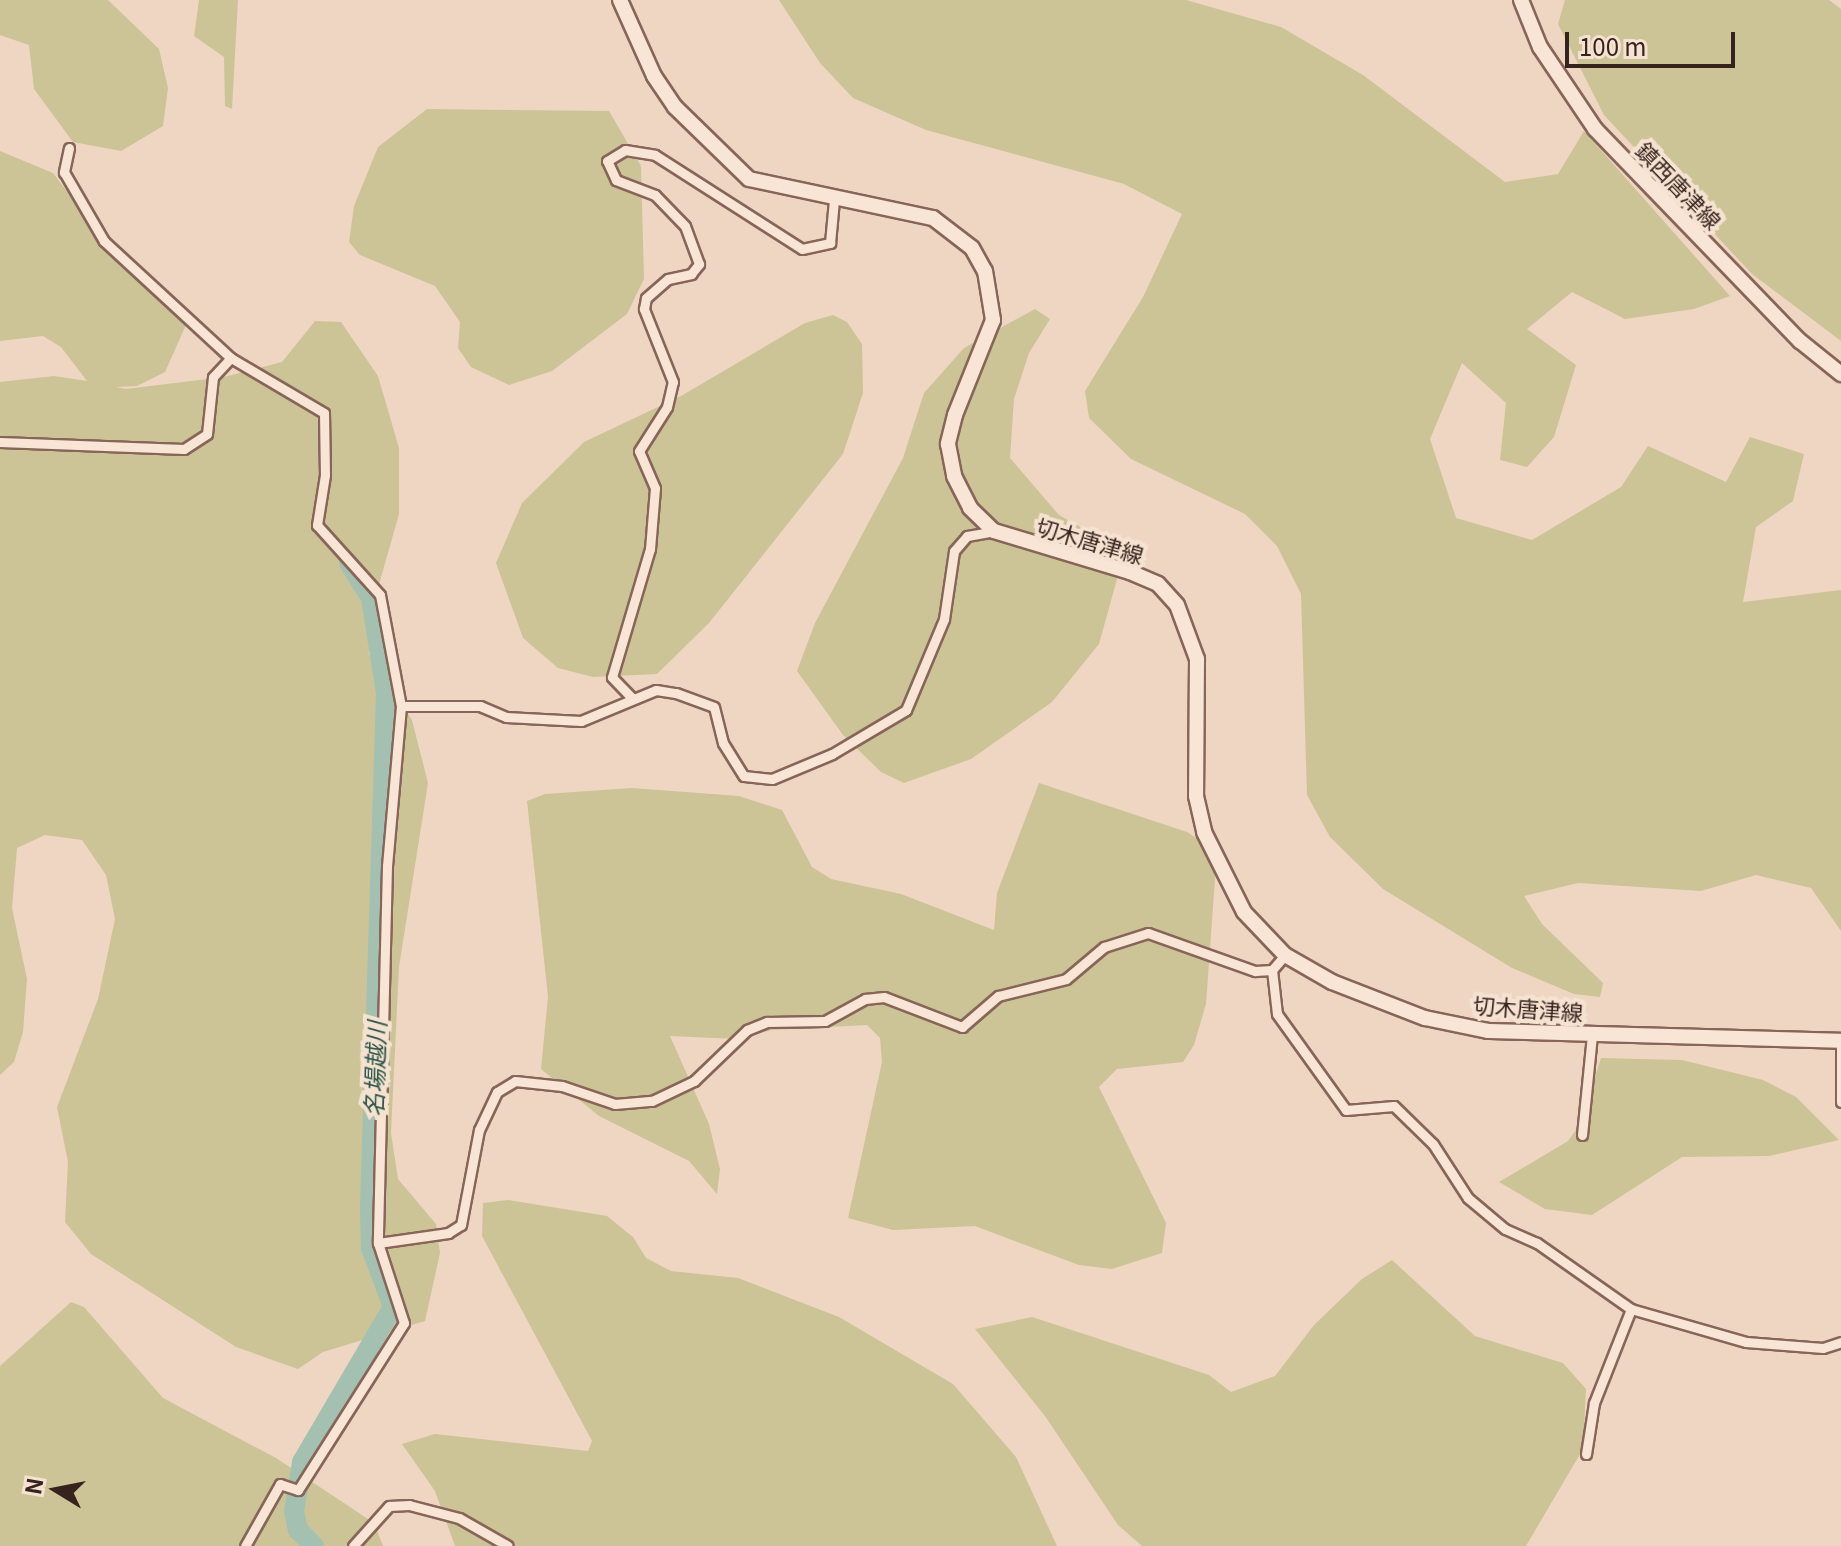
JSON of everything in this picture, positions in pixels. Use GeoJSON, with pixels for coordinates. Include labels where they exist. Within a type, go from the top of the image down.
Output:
{"type":"FeatureCollection","features":[{"type":"Feature","properties":{"kind":"main road"},"geometry":{"type":"LineString","coordinates":[[620,0],[654,76],[705,139],[749,179],[834,200],[933,218],[972,248],[985,271],[993,320],[948,444],[954,476],[970,508],[994,531]]}},
{"type":"Feature","properties":{"kind":"main road","name":"鎮西唐津線"},"geometry":{"type":"LineString","coordinates":[[1521,0],[1540,47],[1595,129],[1800,341],[1841,374]]}},
{"type":"Feature","properties":{"kind":"main road","name":"切木唐津線"},"geometry":{"type":"LineString","coordinates":[[994,531],[1130,572],[1158,584],[1177,605],[1197,659],[1196,796],[1204,832],[1244,912],[1285,955],[1332,982],[1425,1018],[1488,1031],[1841,1041]]}},
{"type":"Feature","properties":{"kind":"street"},"geometry":{"type":"LineString","coordinates":[[69,148],[64,172],[104,241],[231,358],[327,418],[317,525],[380,595],[401,706],[387,866],[378,1243],[404,1314],[402,1331],[298,1490],[287,1489],[245,1546]]}},
{"type":"Feature","properties":{"kind":"street"},"geometry":{"type":"LineString","coordinates":[[632,698],[612,677],[650,549],[655,488],[639,451],[667,407],[673,382],[644,309],[646,298],[668,279],[691,274],[699,264],[685,226],[655,195],[616,180],[607,161],[625,150],[655,155],[802,249],[830,243],[834,200]]}},
{"type":"Feature","properties":{"kind":"street"},"geometry":{"type":"LineString","coordinates":[[0,442],[184,449],[207,434],[213,377],[231,358]]}},
{"type":"Feature","properties":{"kind":"street"},"geometry":{"type":"LineString","coordinates":[[401,706],[480,706],[506,717],[581,721],[656,690],[714,707],[723,743],[744,776],[772,779],[794,772],[906,710],[944,619],[954,551],[967,536],[994,531]]}},
{"type":"Feature","properties":{"kind":"street"},"geometry":{"type":"LineString","coordinates":[[378,1243],[448,1233],[461,1225],[479,1130],[497,1092],[515,1081],[562,1086],[615,1104],[652,1101],[694,1081],[747,1030],[767,1022],[825,1021],[865,999],[884,997],[962,1027],[998,996],[1066,979],[1104,947],[1148,933],[1235,966],[1272,970]]}},
{"type":"Feature","properties":{"kind":"street"},"geometry":{"type":"LineString","coordinates":[[1285,955],[1272,970],[1277,1014],[1346,1110],[1394,1106],[1433,1144],[1468,1198],[1631,1309],[1746,1342],[1823,1348],[1841,1342]]}},
{"type":"Feature","properties":{"kind":"street"},"geometry":{"type":"LineString","coordinates":[[1582,1135],[1592,1035]]}},
{"type":"Feature","properties":{"kind":"street"},"geometry":{"type":"LineString","coordinates":[[1841,1048],[1841,1102]]}},
{"type":"Feature","properties":{"kind":"street"},"geometry":{"type":"LineString","coordinates":[[1586,1454],[1594,1403],[1631,1309]]}},
{"type":"Feature","properties":{"kind":"street"},"geometry":{"type":"LineString","coordinates":[[353,1546],[389,1506],[409,1505],[459,1518],[508,1546]]}},
{"type":"Feature","properties":{"kind":"shaded area"},"geometry":{"type":"Polygon","coordinates":[[[0,0],[108,0],[159,49],[168,88],[163,126],[121,151],[73,142],[34,89],[29,45],[0,35],[0,0]]]}},
{"type":"Feature","properties":{"kind":"shaded area"},"geometry":{"type":"Polygon","coordinates":[[[199,0],[238,0],[232,109],[225,106],[224,57],[194,36],[199,0]]]}},
{"type":"Feature","properties":{"kind":"shaded area"},"geometry":{"type":"Polygon","coordinates":[[[779,0],[1186,0],[1281,27],[1363,75],[1505,182],[1558,174],[1584,131],[1730,296],[1694,309],[1625,319],[1572,292],[1527,329],[1576,365],[1554,437],[1527,467],[1500,460],[1506,403],[1462,363],[1430,439],[1456,518],[1532,540],[1621,487],[1648,446],[1726,482],[1750,437],[1804,454],[1793,501],[1756,527],[1743,602],[1841,590],[1841,931],[1811,888],[1756,875],[1701,891],[1578,883],[1524,896],[1542,924],[1603,983],[1600,997],[1574,994],[1512,968],[1383,889],[1330,837],[1307,795],[1301,594],[1277,546],[1245,514],[1131,459],[1089,418],[1085,391],[1143,297],[1182,214],[1124,184],[926,130],[853,98],[820,63],[779,0]]]}},
{"type":"Feature","properties":{"kind":"shaded area"},"geometry":{"type":"Polygon","coordinates":[[[1565,0],[1829,0],[1841,9],[1841,341],[1752,274],[1604,115],[1558,24],[1565,0]]]}},
{"type":"Feature","properties":{"kind":"shaded area"},"geometry":{"type":"Polygon","coordinates":[[[427,109],[609,111],[641,166],[644,279],[627,314],[552,371],[509,385],[471,367],[458,348],[460,322],[435,286],[360,255],[349,242],[354,206],[378,147],[427,109]]]}},
{"type":"Feature","properties":{"kind":"shaded area"},"geometry":{"type":"Polygon","coordinates":[[[0,151],[53,173],[107,244],[190,316],[165,372],[137,386],[116,387],[126,389],[224,377],[282,362],[315,321],[341,322],[378,376],[399,448],[399,514],[376,595],[369,654],[412,720],[428,783],[399,967],[391,1133],[398,1179],[436,1224],[440,1253],[425,1321],[323,1352],[298,1369],[236,1347],[91,1254],[65,1222],[68,1162],[57,1107],[98,999],[115,919],[106,875],[82,840],[45,835],[17,848],[12,908],[27,979],[23,1032],[14,1062],[0,1075],[0,382],[54,376],[87,381],[61,347],[43,336],[0,341],[0,151]]]}},
{"type":"Feature","properties":{"kind":"shaded area"},"geometry":{"type":"Polygon","coordinates":[[[1035,309],[1050,319],[1029,353],[1014,399],[1010,458],[1059,515],[1109,543],[1117,579],[1099,644],[1052,702],[971,759],[904,783],[881,772],[843,735],[797,671],[815,623],[903,458],[924,393],[964,348],[1035,309]]]}},
{"type":"Feature","properties":{"kind":"shaded area"},"geometry":{"type":"Polygon","coordinates":[[[833,315],[847,322],[862,344],[863,393],[843,454],[709,623],[657,674],[593,677],[558,668],[523,638],[496,563],[522,503],[584,442],[681,396],[805,323],[833,315]]]}},
{"type":"Feature","properties":{"kind":"shaded area"},"geometry":{"type":"Polygon","coordinates":[[[1039,783],[1187,832],[1217,852],[1206,1004],[1194,1045],[1183,1062],[1117,1069],[1099,1087],[1166,1223],[1162,1253],[1112,1269],[1079,1265],[975,1226],[893,1230],[848,1218],[882,1062],[880,1038],[867,1025],[772,1030],[737,1039],[670,1036],[709,1124],[720,1169],[717,1194],[689,1161],[599,1116],[541,1069],[548,997],[527,801],[545,794],[632,788],[739,796],[782,810],[812,867],[831,879],[901,894],[994,930],[997,893],[1039,783]]]}},
{"type":"Feature","properties":{"kind":"shaded area"},"geometry":{"type":"Polygon","coordinates":[[[1601,1058],[1682,1060],[1763,1080],[1796,1097],[1839,1140],[1769,1156],[1682,1157],[1592,1215],[1545,1209],[1499,1182],[1568,1141],[1581,1123],[1601,1058]]]}},
{"type":"Feature","properties":{"kind":"shaded area"},"geometry":{"type":"Polygon","coordinates":[[[508,1200],[607,1216],[633,1237],[646,1258],[671,1271],[738,1278],[839,1317],[953,1384],[1016,1457],[1057,1546],[455,1546],[435,1491],[402,1444],[435,1434],[588,1451],[592,1441],[482,1236],[483,1203],[508,1200]]]}},
{"type":"Feature","properties":{"kind":"shaded area"},"geometry":{"type":"Polygon","coordinates":[[[1392,1260],[1475,1336],[1563,1363],[1586,1389],[1583,1449],[1526,1546],[1142,1546],[1118,1525],[1045,1416],[975,1329],[1032,1317],[1209,1375],[1231,1392],[1275,1376],[1314,1325],[1362,1279],[1392,1260]]]}},
{"type":"Feature","properties":{"kind":"shaded area"},"geometry":{"type":"Polygon","coordinates":[[[71,1302],[84,1307],[163,1398],[276,1458],[374,1523],[383,1546],[0,1546],[0,1366],[71,1302]]]}},
{"type":"Feature","properties":{"kind":"waterway","name":"名場越川"},"geometry":{"type":"LineString","coordinates":[[314,1546],[298,1530],[294,1511],[302,1462],[393,1307],[371,1248],[370,1206],[386,693],[371,598],[349,563]]}}]}
